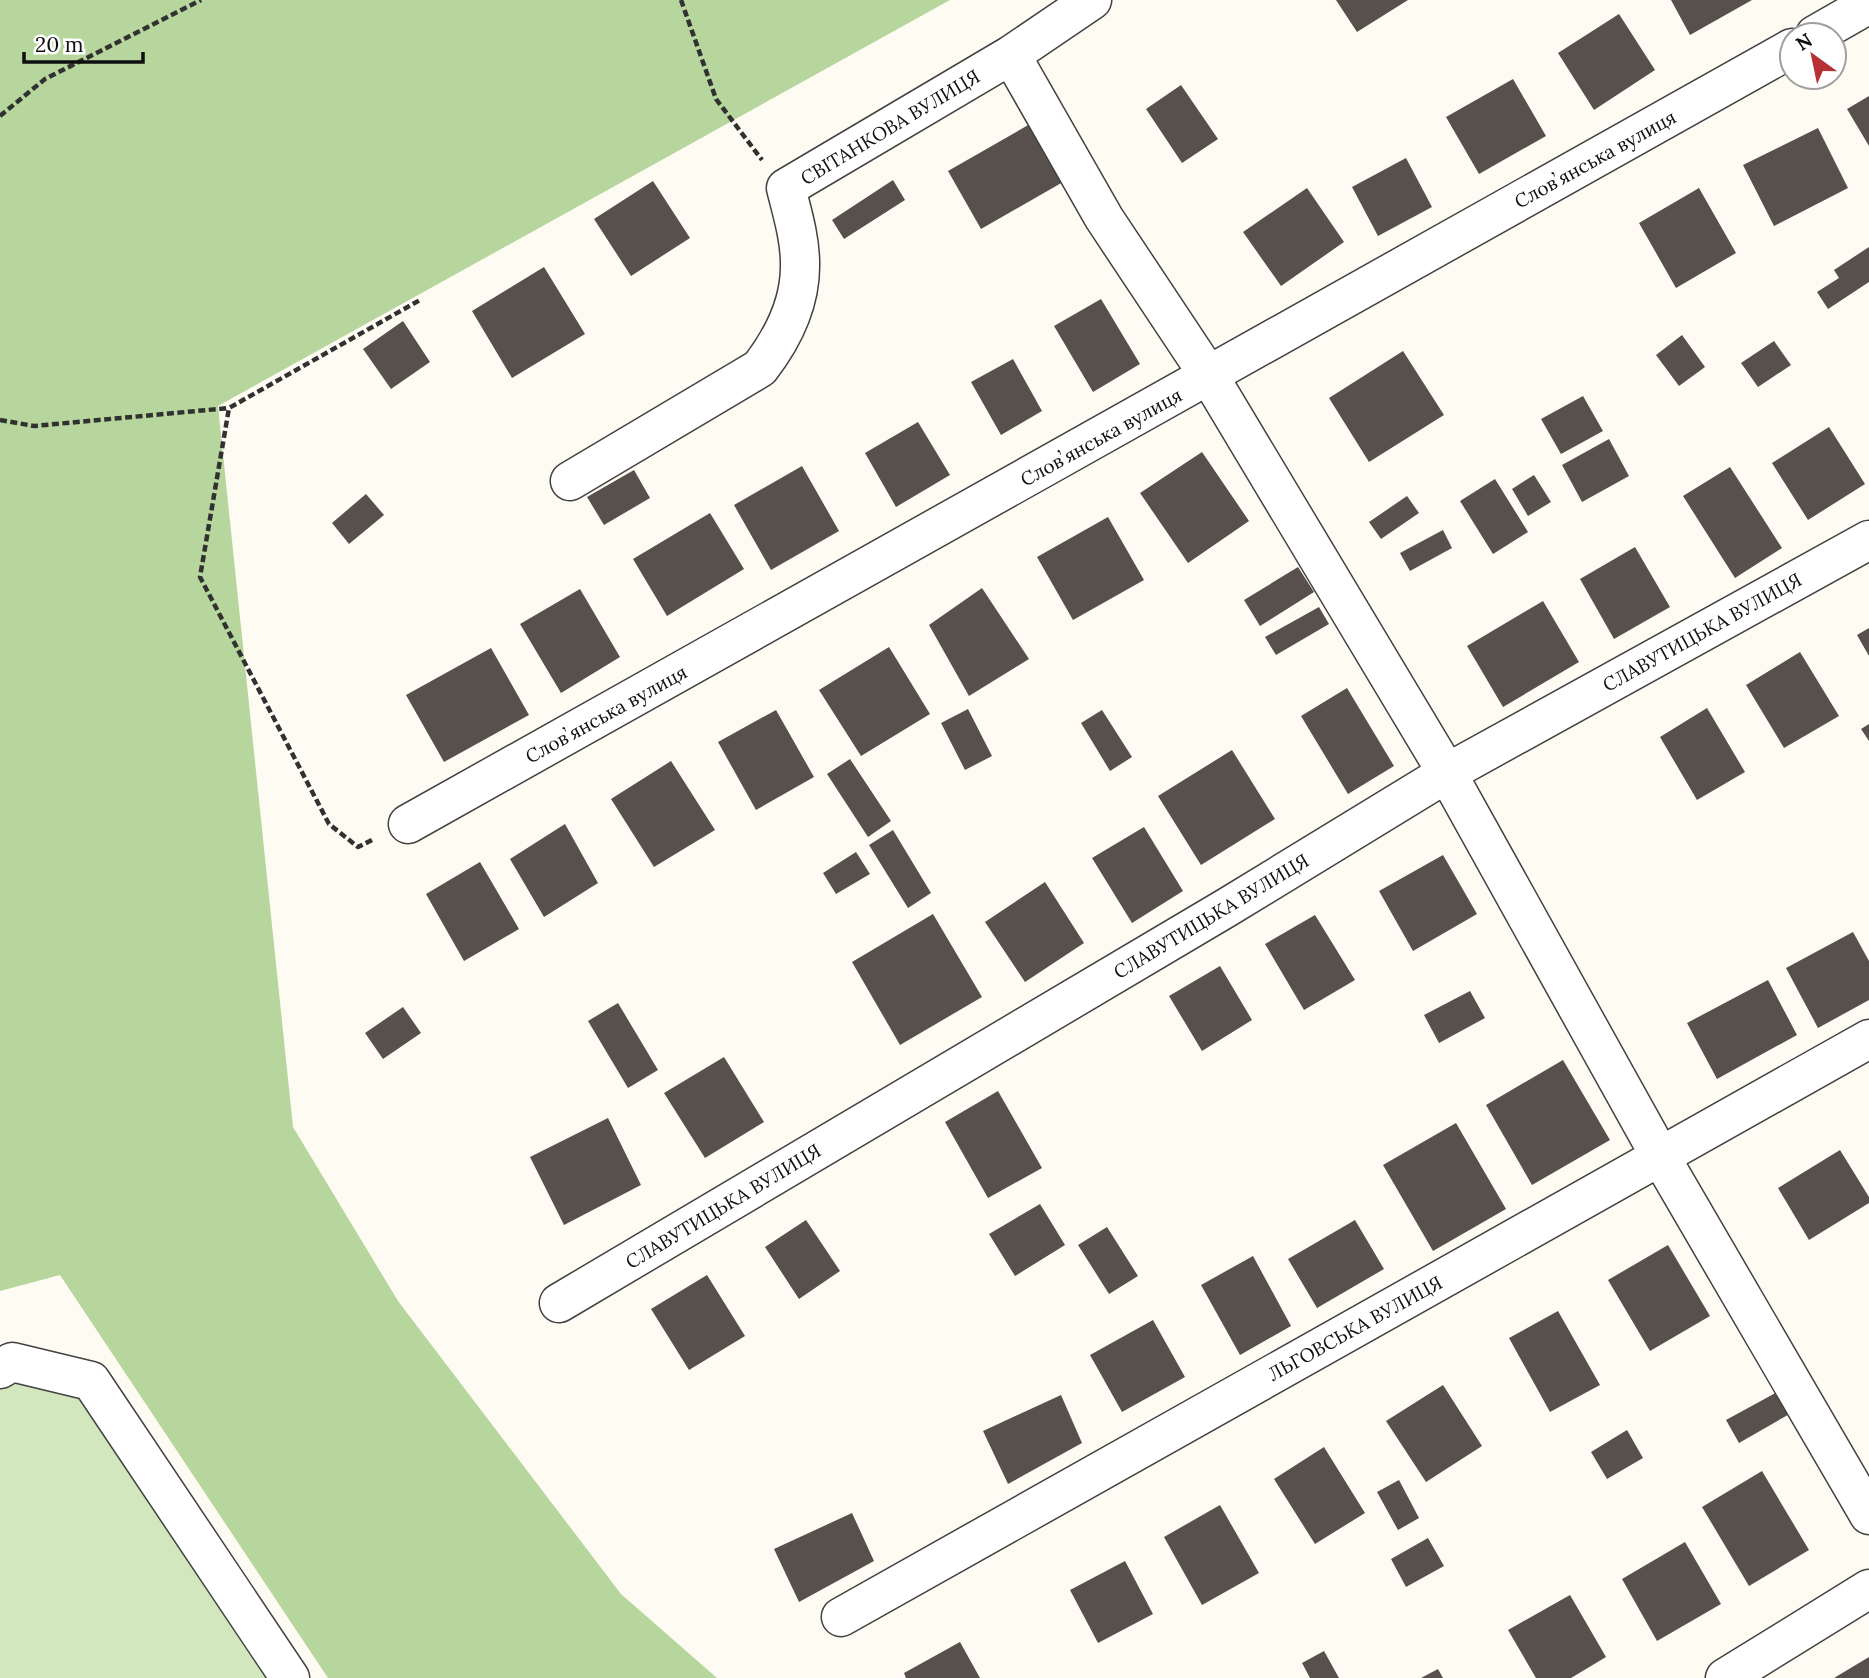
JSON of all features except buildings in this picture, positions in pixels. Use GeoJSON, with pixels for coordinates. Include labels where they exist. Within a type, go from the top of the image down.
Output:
{"type":"FeatureCollection","features":[{"type":"Feature","properties":{"kind":"street","name":"СВІТАНКОВА ВУЛИЦЯ"},"geometry":{"type":"LineString","coordinates":[[570,481],[760,368],[778,344],[794,305],[800,263],[786,188],[1011,55],[1092,0]]}},
{"type":"Feature","properties":{"kind":"street"},"geometry":{"type":"LineString","coordinates":[[1839,21],[1869,4]]}},
{"type":"Feature","properties":{"kind":"street"},"geometry":{"type":"LineString","coordinates":[[1011,55],[1104,218],[1209,376],[1447,773],[1660,1156],[1869,1515]]}},
{"type":"Feature","properties":{"kind":"street","name":"Словʼянська вулиця"},"geometry":{"type":"LineString","coordinates":[[408,824],[1778,56]]}},
{"type":"Feature","properties":{"kind":"street","name":"СЛАВУТИЦЬКА ВУЛИЦЯ"},"geometry":{"type":"LineString","coordinates":[[559,1303],[1226,908],[1447,773],[1869,540]]}},
{"type":"Feature","properties":{"kind":"street","name":"ЛЬГОВСЬКА ВУЛИЦЯ"},"geometry":{"type":"LineString","coordinates":[[841,1617],[1869,1039]]}},
{"type":"Feature","properties":{"kind":"street"},"geometry":{"type":"LineString","coordinates":[[0,1369],[12,1362],[91,1381],[290,1678]]}},
{"type":"Feature","properties":{"kind":"street"},"geometry":{"type":"LineString","coordinates":[[1725,1678],[1869,1589]]}},
{"type":"Feature","properties":{"kind":"path"},"geometry":{"type":"LineString","coordinates":[[0,116],[45,79],[201,0]]}},
{"type":"Feature","properties":{"kind":"path"},"geometry":{"type":"LineString","coordinates":[[681,0],[716,99],[786,188]]}},
{"type":"Feature","properties":{"kind":"path"},"geometry":{"type":"LineString","coordinates":[[0,420],[34,426],[229,408],[420,300]]}},
{"type":"Feature","properties":{"kind":"path"},"geometry":{"type":"LineString","coordinates":[[229,408],[200,577],[329,824],[358,847],[408,824]]}},
{"type":"Feature","properties":{"kind":"green space"},"geometry":{"type":"Polygon","coordinates":[[[0,0],[950,0],[218,406],[293,1127],[398,1301],[621,1594],[717,1678],[328,1678],[60,1275],[0,1291],[0,0]]]}},
{"type":"Feature","properties":{"kind":"green space"},"geometry":{"type":"Polygon","coordinates":[[[0,1380],[77,1390],[269,1678],[0,1678],[0,1380]]]}}]}
